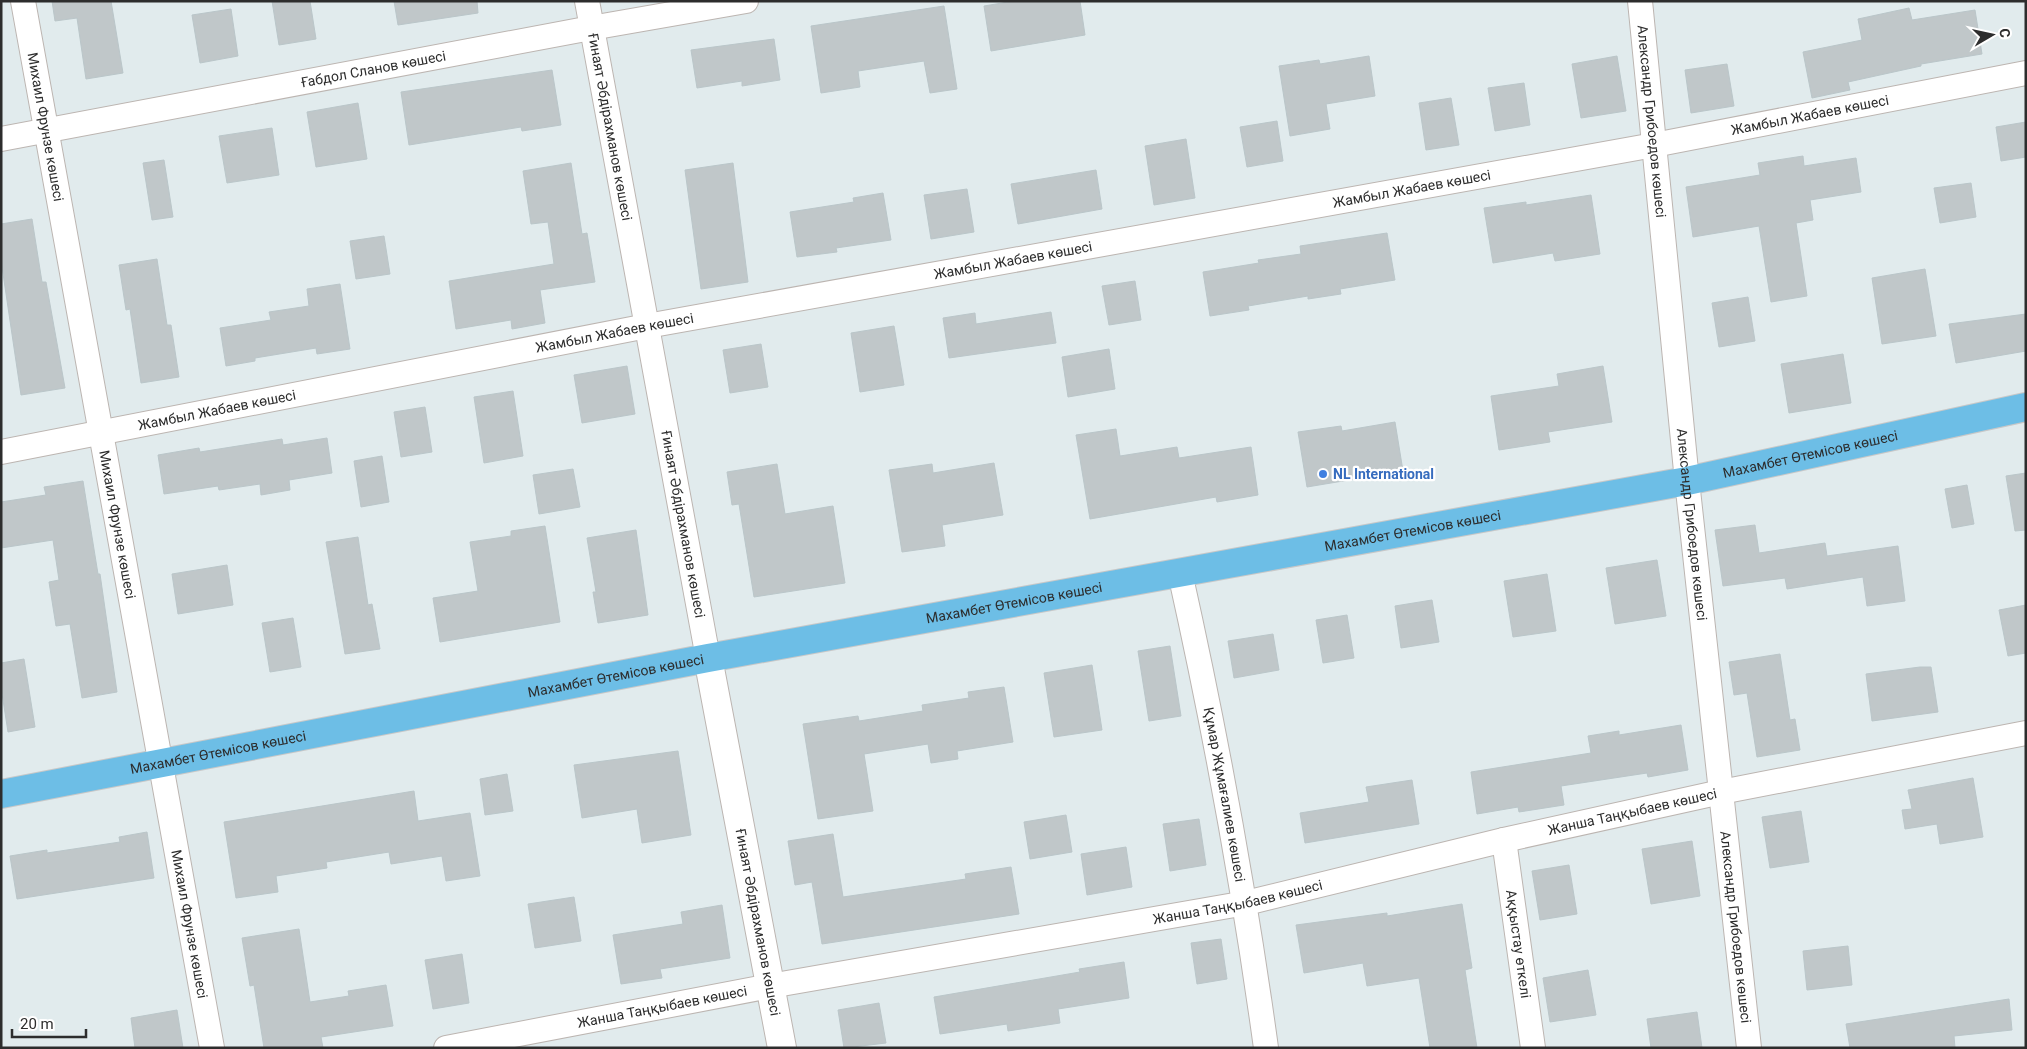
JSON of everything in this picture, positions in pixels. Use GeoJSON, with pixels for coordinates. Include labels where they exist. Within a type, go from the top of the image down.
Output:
{"type":"FeatureCollection","features":[{"type":"Feature","properties":{"kind":"main road","name":"Махамбет Өтемісов көшесі"},"geometry":{"type":"LineString","coordinates":[[1,794],[708,658],[1687,481],[2026,407]]}},
{"type":"Feature","properties":{"kind":"street","name":"Михаил Фрунзе көшесі"},"geometry":{"type":"LineString","coordinates":[[22,1],[212,1048]]}},
{"type":"Feature","properties":{"kind":"street","name":"Ғинаят Әбдірахманов көшесі"},"geometry":{"type":"LineString","coordinates":[[586,1],[782,1048]]}},
{"type":"Feature","properties":{"kind":"street","name":"Ғабдол Сланов көшесі"},"geometry":{"type":"LineString","coordinates":[[1,139],[591,28],[746,1]]}},
{"type":"Feature","properties":{"kind":"street","name":"Александр Грибоедов көшесі"},"geometry":{"type":"LineString","coordinates":[[1640,1],[1687,481],[1749,1048]]}},
{"type":"Feature","properties":{"kind":"street","name":"Жамбыл Жабаев көшесі"},"geometry":{"type":"LineString","coordinates":[[1,452],[647,326],[1654,145],[2026,73]]}},
{"type":"Feature","properties":{"kind":"street","name":"Құмар Жұмағалиев көшесі"},"geometry":{"type":"LineString","coordinates":[[1180,573],[1195,640],[1246,903],[1266,1048]]}},
{"type":"Feature","properties":{"kind":"street","name":"Жанша Таңқыбаев көшесі"},"geometry":{"type":"LineString","coordinates":[[446,1048],[770,986],[1246,903],[1504,840],[1721,792],[2026,733]]}},
{"type":"Feature","properties":{"kind":"street","name":"Аққыстау өткелі"},"geometry":{"type":"LineString","coordinates":[[1504,840],[1533,1048]]}},
{"type":"Feature","properties":{"kind":"building"},"geometry":{"type":"Polygon","coordinates":[[[52,1],[111,1],[123,73],[86,79],[77,18],[55,21],[52,1]]]}},
{"type":"Feature","properties":{"kind":"building"},"geometry":{"type":"Polygon","coordinates":[[[272,1],[310,1],[316,39],[279,45],[272,1]]]}},
{"type":"Feature","properties":{"kind":"building"},"geometry":{"type":"Polygon","coordinates":[[[394,1],[477,1],[478,13],[398,25],[394,1]]]}},
{"type":"Feature","properties":{"kind":"building"},"geometry":{"type":"Polygon","coordinates":[[[1014,1],[1080,1],[1085,35],[991,51],[984,6],[1014,1]]]}},
{"type":"Feature","properties":{"kind":"building"},"geometry":{"type":"Polygon","coordinates":[[[944,6],[957,89],[930,93],[924,61],[858,71],[860,87],[821,93],[811,26],[944,6]]]}},
{"type":"Feature","properties":{"kind":"building"},"geometry":{"type":"Polygon","coordinates":[[[1909,8],[1912,20],[1975,10],[1982,54],[1921,64],[1921,66],[1848,82],[1850,90],[1812,98],[1803,52],[1862,40],[1858,19],[1909,8]]]}},
{"type":"Feature","properties":{"kind":"building"},"geometry":{"type":"Polygon","coordinates":[[[231,9],[238,56],[200,63],[192,15],[231,9]]]}},
{"type":"Feature","properties":{"kind":"building"},"geometry":{"type":"Polygon","coordinates":[[[774,39],[780,80],[742,86],[742,81],[697,88],[691,50],[774,39]]]}},
{"type":"Feature","properties":{"kind":"building"},"geometry":{"type":"Polygon","coordinates":[[[1369,56],[1375,96],[1326,104],[1330,129],[1290,136],[1279,66],[1319,60],[1320,64],[1369,56]]]}},
{"type":"Feature","properties":{"kind":"building"},"geometry":{"type":"Polygon","coordinates":[[[1617,56],[1626,111],[1581,118],[1572,64],[1617,56]]]}},
{"type":"Feature","properties":{"kind":"building"},"geometry":{"type":"Polygon","coordinates":[[[1727,64],[1734,106],[1691,113],[1685,70],[1727,64]]]}},
{"type":"Feature","properties":{"kind":"building"},"geometry":{"type":"Polygon","coordinates":[[[552,70],[561,125],[522,131],[521,127],[409,145],[401,92],[552,70]]]}},
{"type":"Feature","properties":{"kind":"building"},"geometry":{"type":"Polygon","coordinates":[[[1524,83],[1530,125],[1495,131],[1488,88],[1524,83]]]}},
{"type":"Feature","properties":{"kind":"building"},"geometry":{"type":"Polygon","coordinates":[[[1451,98],[1459,145],[1426,150],[1419,103],[1451,98]]]}},
{"type":"Feature","properties":{"kind":"building"},"geometry":{"type":"Polygon","coordinates":[[[358,103],[367,159],[316,167],[307,112],[358,103]]]}},
{"type":"Feature","properties":{"kind":"building"},"geometry":{"type":"Polygon","coordinates":[[[1277,121],[1283,161],[1247,167],[1240,127],[1277,121]]]}},
{"type":"Feature","properties":{"kind":"building"},"geometry":{"type":"Polygon","coordinates":[[[2026,122],[2026,157],[2001,161],[1996,127],[2026,122]]]}},
{"type":"Feature","properties":{"kind":"building"},"geometry":{"type":"Polygon","coordinates":[[[272,128],[279,175],[227,183],[219,136],[272,128]]]}},
{"type":"Feature","properties":{"kind":"building"},"geometry":{"type":"Polygon","coordinates":[[[1186,139],[1195,198],[1154,205],[1145,146],[1186,139]]]}},
{"type":"Feature","properties":{"kind":"building"},"geometry":{"type":"Polygon","coordinates":[[[1803,156],[1804,166],[1856,158],[1861,192],[1810,200],[1813,220],[1796,223],[1807,296],[1771,302],[1759,226],[1693,237],[1686,187],[1760,175],[1758,163],[1803,156]]]}},
{"type":"Feature","properties":{"kind":"building"},"geometry":{"type":"Polygon","coordinates":[[[164,160],[173,217],[152,220],[143,163],[164,160]]]}},
{"type":"Feature","properties":{"kind":"building"},"geometry":{"type":"Polygon","coordinates":[[[571,163],[582,234],[587,233],[595,282],[540,290],[545,323],[512,329],[511,320],[456,329],[449,281],[554,264],[548,222],[531,224],[523,171],[571,163]]]}},
{"type":"Feature","properties":{"kind":"building"},"geometry":{"type":"Polygon","coordinates":[[[733,163],[748,282],[701,289],[685,170],[733,163]]]}},
{"type":"Feature","properties":{"kind":"building"},"geometry":{"type":"Polygon","coordinates":[[[1096,170],[1102,209],[1018,224],[1011,184],[1096,170]]]}},
{"type":"Feature","properties":{"kind":"building"},"geometry":{"type":"Polygon","coordinates":[[[1971,183],[1976,217],[1940,223],[1934,188],[1971,183]]]}},
{"type":"Feature","properties":{"kind":"building"},"geometry":{"type":"Polygon","coordinates":[[[967,189],[974,232],[931,239],[924,195],[967,189]]]}},
{"type":"Feature","properties":{"kind":"building"},"geometry":{"type":"Polygon","coordinates":[[[883,193],[891,240],[836,248],[837,252],[797,257],[790,212],[854,202],[853,198],[883,193]]]}},
{"type":"Feature","properties":{"kind":"building"},"geometry":{"type":"Polygon","coordinates":[[[1591,195],[1600,254],[1555,261],[1553,253],[1493,263],[1484,208],[1526,202],[1526,205],[1591,195]]]}},
{"type":"Feature","properties":{"kind":"building"},"geometry":{"type":"Polygon","coordinates":[[[32,219],[42,282],[46,282],[65,388],[21,395],[1,260],[1,224],[32,219]]]}},
{"type":"Feature","properties":{"kind":"building"},"geometry":{"type":"Polygon","coordinates":[[[1387,233],[1395,280],[1340,289],[1341,294],[1308,299],[1308,296],[1248,306],[1249,310],[1210,316],[1203,272],[1259,263],[1258,260],[1301,254],[1300,246],[1387,233]]]}},
{"type":"Feature","properties":{"kind":"building"},"geometry":{"type":"Polygon","coordinates":[[[384,236],[390,274],[356,279],[350,241],[384,236]]]}},
{"type":"Feature","properties":{"kind":"building"},"geometry":{"type":"Polygon","coordinates":[[[157,259],[167,325],[171,325],[179,377],[141,383],[130,309],[126,310],[119,265],[157,259]]]}},
{"type":"Feature","properties":{"kind":"building"},"geometry":{"type":"Polygon","coordinates":[[[1925,269],[1936,336],[1882,344],[1872,278],[1925,269]]]}},
{"type":"Feature","properties":{"kind":"building"},"geometry":{"type":"Polygon","coordinates":[[[1135,281],[1141,320],[1109,325],[1102,286],[1135,281]]]}},
{"type":"Feature","properties":{"kind":"building"},"geometry":{"type":"Polygon","coordinates":[[[340,284],[350,349],[317,354],[316,348],[255,358],[255,361],[226,366],[220,328],[271,320],[269,312],[309,306],[307,289],[340,284]]]}},
{"type":"Feature","properties":{"kind":"building"},"geometry":{"type":"Polygon","coordinates":[[[1748,297],[1755,341],[1719,347],[1712,303],[1748,297]]]}},
{"type":"Feature","properties":{"kind":"building"},"geometry":{"type":"Polygon","coordinates":[[[1051,312],[1056,343],[949,358],[943,318],[975,313],[976,324],[1051,312]]]}},
{"type":"Feature","properties":{"kind":"building"},"geometry":{"type":"Polygon","coordinates":[[[2026,314],[2026,351],[1956,363],[1949,324],[2026,314]]]}},
{"type":"Feature","properties":{"kind":"building"},"geometry":{"type":"Polygon","coordinates":[[[894,326],[904,385],[860,392],[851,333],[894,326]]]}},
{"type":"Feature","properties":{"kind":"building"},"geometry":{"type":"Polygon","coordinates":[[[761,344],[768,387],[730,393],[723,350],[761,344]]]}},
{"type":"Feature","properties":{"kind":"building"},"geometry":{"type":"Polygon","coordinates":[[[1109,349],[1115,389],[1068,397],[1062,357],[1109,349]]]}},
{"type":"Feature","properties":{"kind":"building"},"geometry":{"type":"Polygon","coordinates":[[[1843,354],[1851,403],[1789,413],[1781,364],[1843,354]]]}},
{"type":"Feature","properties":{"kind":"building"},"geometry":{"type":"Polygon","coordinates":[[[627,366],[635,414],[582,423],[574,375],[627,366]]]}},
{"type":"Feature","properties":{"kind":"building"},"geometry":{"type":"Polygon","coordinates":[[[1603,366],[1612,422],[1548,432],[1550,442],[1499,450],[1491,396],[1559,386],[1557,374],[1603,366]]]}},
{"type":"Feature","properties":{"kind":"building"},"geometry":{"type":"Polygon","coordinates":[[[513,391],[523,456],[484,463],[474,397],[513,391]]]}},
{"type":"Feature","properties":{"kind":"building"},"geometry":{"type":"Polygon","coordinates":[[[425,407],[432,452],[401,457],[394,412],[425,407]]]}},
{"type":"Feature","properties":{"kind":"building"},"geometry":{"type":"Polygon","coordinates":[[[1395,422],[1403,471],[1307,487],[1298,432],[1341,426],[1342,431],[1395,422]]]}},
{"type":"Feature","properties":{"kind":"building"},"geometry":{"type":"Polygon","coordinates":[[[1116,429],[1120,456],[1177,447],[1179,458],[1251,447],[1258,495],[1217,502],[1216,497],[1090,519],[1076,435],[1116,429]]]}},
{"type":"Feature","properties":{"kind":"building"},"geometry":{"type":"Polygon","coordinates":[[[327,438],[332,473],[289,480],[290,490],[261,495],[260,484],[219,490],[218,486],[164,494],[158,455],[199,448],[200,452],[282,439],[283,445],[327,438]]]}},
{"type":"Feature","properties":{"kind":"building"},"geometry":{"type":"Polygon","coordinates":[[[382,456],[389,502],[361,507],[354,461],[382,456]]]}},
{"type":"Feature","properties":{"kind":"building"},"geometry":{"type":"Polygon","coordinates":[[[994,463],[1003,515],[942,525],[945,546],[902,552],[889,470],[932,464],[933,473],[994,463]]]}},
{"type":"Feature","properties":{"kind":"building"},"geometry":{"type":"Polygon","coordinates":[[[777,464],[785,514],[833,506],[845,583],[754,597],[739,504],[732,505],[727,472],[777,464]]]}},
{"type":"Feature","properties":{"kind":"building"},"geometry":{"type":"Polygon","coordinates":[[[573,469],[580,507],[539,514],[533,475],[573,469]]]}},
{"type":"Feature","properties":{"kind":"building"},"geometry":{"type":"Polygon","coordinates":[[[2026,473],[2026,530],[2015,531],[2006,476],[2026,473]]]}},
{"type":"Feature","properties":{"kind":"building"},"geometry":{"type":"Polygon","coordinates":[[[83,481],[98,574],[100,574],[117,692],[82,698],[70,624],[56,626],[49,582],[59,580],[53,540],[1,548],[1,502],[46,495],[44,487],[83,481]]]}},
{"type":"Feature","properties":{"kind":"building"},"geometry":{"type":"Polygon","coordinates":[[[1967,485],[1974,524],[1952,528],[1945,489],[1967,485]]]}},
{"type":"Feature","properties":{"kind":"building"},"geometry":{"type":"Polygon","coordinates":[[[1755,525],[1759,553],[1825,543],[1827,556],[1898,546],[1905,601],[1867,606],[1863,577],[1787,589],[1785,578],[1723,586],[1715,530],[1755,525]]]}},
{"type":"Feature","properties":{"kind":"building"},"geometry":{"type":"Polygon","coordinates":[[[545,526],[560,622],[440,642],[433,598],[478,591],[470,542],[511,536],[511,531],[545,526]]]}},
{"type":"Feature","properties":{"kind":"building"},"geometry":{"type":"Polygon","coordinates":[[[636,530],[648,615],[598,623],[593,592],[596,592],[587,538],[636,530]]]}},
{"type":"Feature","properties":{"kind":"building"},"geometry":{"type":"Polygon","coordinates":[[[358,537],[368,605],[372,604],[380,649],[345,654],[326,542],[358,537]]]}},
{"type":"Feature","properties":{"kind":"building"},"geometry":{"type":"Polygon","coordinates":[[[1657,560],[1666,616],[1615,624],[1606,568],[1657,560]]]}},
{"type":"Feature","properties":{"kind":"building"},"geometry":{"type":"Polygon","coordinates":[[[227,565],[233,605],[178,614],[172,574],[227,565]]]}},
{"type":"Feature","properties":{"kind":"building"},"geometry":{"type":"Polygon","coordinates":[[[1547,574],[1556,631],[1513,637],[1504,581],[1547,574]]]}},
{"type":"Feature","properties":{"kind":"building"},"geometry":{"type":"Polygon","coordinates":[[[1432,600],[1439,642],[1401,648],[1395,606],[1432,600]]]}},
{"type":"Feature","properties":{"kind":"building"},"geometry":{"type":"Polygon","coordinates":[[[2026,605],[2026,653],[2008,656],[1999,610],[2026,605]]]}},
{"type":"Feature","properties":{"kind":"building"},"geometry":{"type":"Polygon","coordinates":[[[1347,615],[1354,658],[1323,663],[1316,620],[1347,615]]]}},
{"type":"Feature","properties":{"kind":"building"},"geometry":{"type":"Polygon","coordinates":[[[293,618],[301,667],[270,672],[262,623],[293,618]]]}},
{"type":"Feature","properties":{"kind":"building"},"geometry":{"type":"Polygon","coordinates":[[[1273,634],[1279,670],[1234,678],[1228,641],[1273,634]]]}},
{"type":"Feature","properties":{"kind":"building"},"geometry":{"type":"Polygon","coordinates":[[[1170,646],[1181,716],[1149,721],[1138,651],[1170,646]]]}},
{"type":"Feature","properties":{"kind":"building"},"geometry":{"type":"Polygon","coordinates":[[[1780,654],[1790,720],[1795,719],[1800,750],[1757,757],[1747,693],[1734,695],[1729,662],[1780,654]]]}},
{"type":"Feature","properties":{"kind":"building"},"geometry":{"type":"Polygon","coordinates":[[[24,659],[35,727],[8,732],[1,687],[1,663],[24,659]]]}},
{"type":"Feature","properties":{"kind":"building"},"geometry":{"type":"Polygon","coordinates":[[[1092,665],[1102,730],[1054,737],[1044,673],[1092,665]]]}},
{"type":"Feature","properties":{"kind":"building"},"geometry":{"type":"Polygon","coordinates":[[[1931,667],[1938,712],[1872,721],[1866,674],[1931,667]]]}},
{"type":"Feature","properties":{"kind":"building"},"geometry":{"type":"Polygon","coordinates":[[[1004,687],[1013,742],[957,751],[958,759],[931,763],[928,744],[864,754],[873,811],[818,819],[803,724],[858,716],[859,721],[923,711],[922,705],[969,698],[968,692],[1004,687]]]}},
{"type":"Feature","properties":{"kind":"building"},"geometry":{"type":"Polygon","coordinates":[[[1681,725],[1688,770],[1648,777],[1647,773],[1561,786],[1564,805],[1519,812],[1518,807],[1477,814],[1471,772],[1591,753],[1588,736],[1619,731],[1619,735],[1681,725]]]}},
{"type":"Feature","properties":{"kind":"building"},"geometry":{"type":"Polygon","coordinates":[[[678,751],[691,835],[642,843],[637,809],[582,818],[574,765],[678,751]]]}},
{"type":"Feature","properties":{"kind":"building"},"geometry":{"type":"Polygon","coordinates":[[[507,774],[513,811],[485,815],[480,779],[507,774]]]}},
{"type":"Feature","properties":{"kind":"building"},"geometry":{"type":"Polygon","coordinates":[[[1973,778],[1983,837],[1940,844],[1937,824],[1905,829],[1902,810],[1912,809],[1908,790],[1973,778]]]}},
{"type":"Feature","properties":{"kind":"building"},"geometry":{"type":"Polygon","coordinates":[[[1412,780],[1419,824],[1305,843],[1300,813],[1369,802],[1366,787],[1412,780]]]}},
{"type":"Feature","properties":{"kind":"building"},"geometry":{"type":"Polygon","coordinates":[[[414,791],[418,821],[470,813],[480,876],[446,881],[442,856],[391,864],[389,852],[326,862],[327,868],[276,876],[278,892],[236,898],[224,822],[414,791]]]}},
{"type":"Feature","properties":{"kind":"building"},"geometry":{"type":"Polygon","coordinates":[[[1801,811],[1809,862],[1770,868],[1762,817],[1801,811]]]}},
{"type":"Feature","properties":{"kind":"building"},"geometry":{"type":"Polygon","coordinates":[[[1066,815],[1072,852],[1030,859],[1024,822],[1066,815]]]}},
{"type":"Feature","properties":{"kind":"building"},"geometry":{"type":"Polygon","coordinates":[[[1199,819],[1206,865],[1170,871],[1163,824],[1199,819]]]}},
{"type":"Feature","properties":{"kind":"building"},"geometry":{"type":"Polygon","coordinates":[[[147,832],[154,878],[17,899],[10,856],[47,850],[47,853],[120,842],[119,837],[147,832]]]}},
{"type":"Feature","properties":{"kind":"building"},"geometry":{"type":"Polygon","coordinates":[[[833,834],[843,897],[966,879],[965,874],[1011,867],[1019,914],[822,944],[812,882],[795,885],[788,841],[833,834]]]}},
{"type":"Feature","properties":{"kind":"building"},"geometry":{"type":"Polygon","coordinates":[[[1692,841],[1700,896],[1651,904],[1642,849],[1692,841]]]}},
{"type":"Feature","properties":{"kind":"building"},"geometry":{"type":"Polygon","coordinates":[[[1126,847],[1132,887],[1087,895],[1081,854],[1126,847]]]}},
{"type":"Feature","properties":{"kind":"building"},"geometry":{"type":"Polygon","coordinates":[[[1569,865],[1577,914],[1540,920],[1532,871],[1569,865]]]}},
{"type":"Feature","properties":{"kind":"building"},"geometry":{"type":"Polygon","coordinates":[[[574,897],[581,941],[535,948],[528,904],[574,897]]]}},
{"type":"Feature","properties":{"kind":"building"},"geometry":{"type":"Polygon","coordinates":[[[1462,904],[1472,968],[1465,970],[1477,1048],[1430,1048],[1419,978],[1367,986],[1363,963],[1304,973],[1296,925],[1387,913],[1387,916],[1462,904]]]}},
{"type":"Feature","properties":{"kind":"building"},"geometry":{"type":"Polygon","coordinates":[[[722,905],[730,958],[660,969],[662,978],[621,984],[613,935],[683,924],[681,912],[722,905]]]}},
{"type":"Feature","properties":{"kind":"building"},"geometry":{"type":"Polygon","coordinates":[[[299,929],[310,1002],[349,996],[348,991],[386,985],[393,1026],[321,1037],[323,1048],[264,1048],[254,985],[250,986],[242,938],[299,929]]]}},
{"type":"Feature","properties":{"kind":"building"},"geometry":{"type":"Polygon","coordinates":[[[1221,939],[1227,979],[1197,984],[1191,943],[1221,939]]]}},
{"type":"Feature","properties":{"kind":"building"},"geometry":{"type":"Polygon","coordinates":[[[1848,946],[1852,985],[1807,990],[1803,951],[1848,946]]]}},
{"type":"Feature","properties":{"kind":"building"},"geometry":{"type":"Polygon","coordinates":[[[462,954],[469,1003],[433,1009],[425,960],[462,954]]]}},
{"type":"Feature","properties":{"kind":"building"},"geometry":{"type":"Polygon","coordinates":[[[1124,962],[1129,998],[1058,1009],[1060,1023],[1008,1031],[1007,1024],[940,1034],[934,997],[1080,972],[1079,969],[1124,962]]]}},
{"type":"Feature","properties":{"kind":"building"},"geometry":{"type":"Polygon","coordinates":[[[1588,970],[1596,1015],[1550,1022],[1543,978],[1588,970]]]}},
{"type":"Feature","properties":{"kind":"building"},"geometry":{"type":"Polygon","coordinates":[[[2009,999],[2012,1030],[1954,1036],[1955,1048],[1850,1048],[1846,1024],[2009,999]]]}},
{"type":"Feature","properties":{"kind":"building"},"geometry":{"type":"Polygon","coordinates":[[[879,1003],[886,1043],[844,1048],[838,1010],[879,1003]]]}},
{"type":"Feature","properties":{"kind":"building"},"geometry":{"type":"Polygon","coordinates":[[[177,1010],[183,1048],[135,1048],[131,1018],[177,1010]]]}},
{"type":"Feature","properties":{"kind":"building"},"geometry":{"type":"Polygon","coordinates":[[[1697,1012],[1702,1048],[1651,1048],[1647,1019],[1697,1012]]]}},
{"type":"Feature","properties":{"kind":"place","name":"NL International"},"geometry":{"type":"Point","coordinates":[1323,474]}}]}
